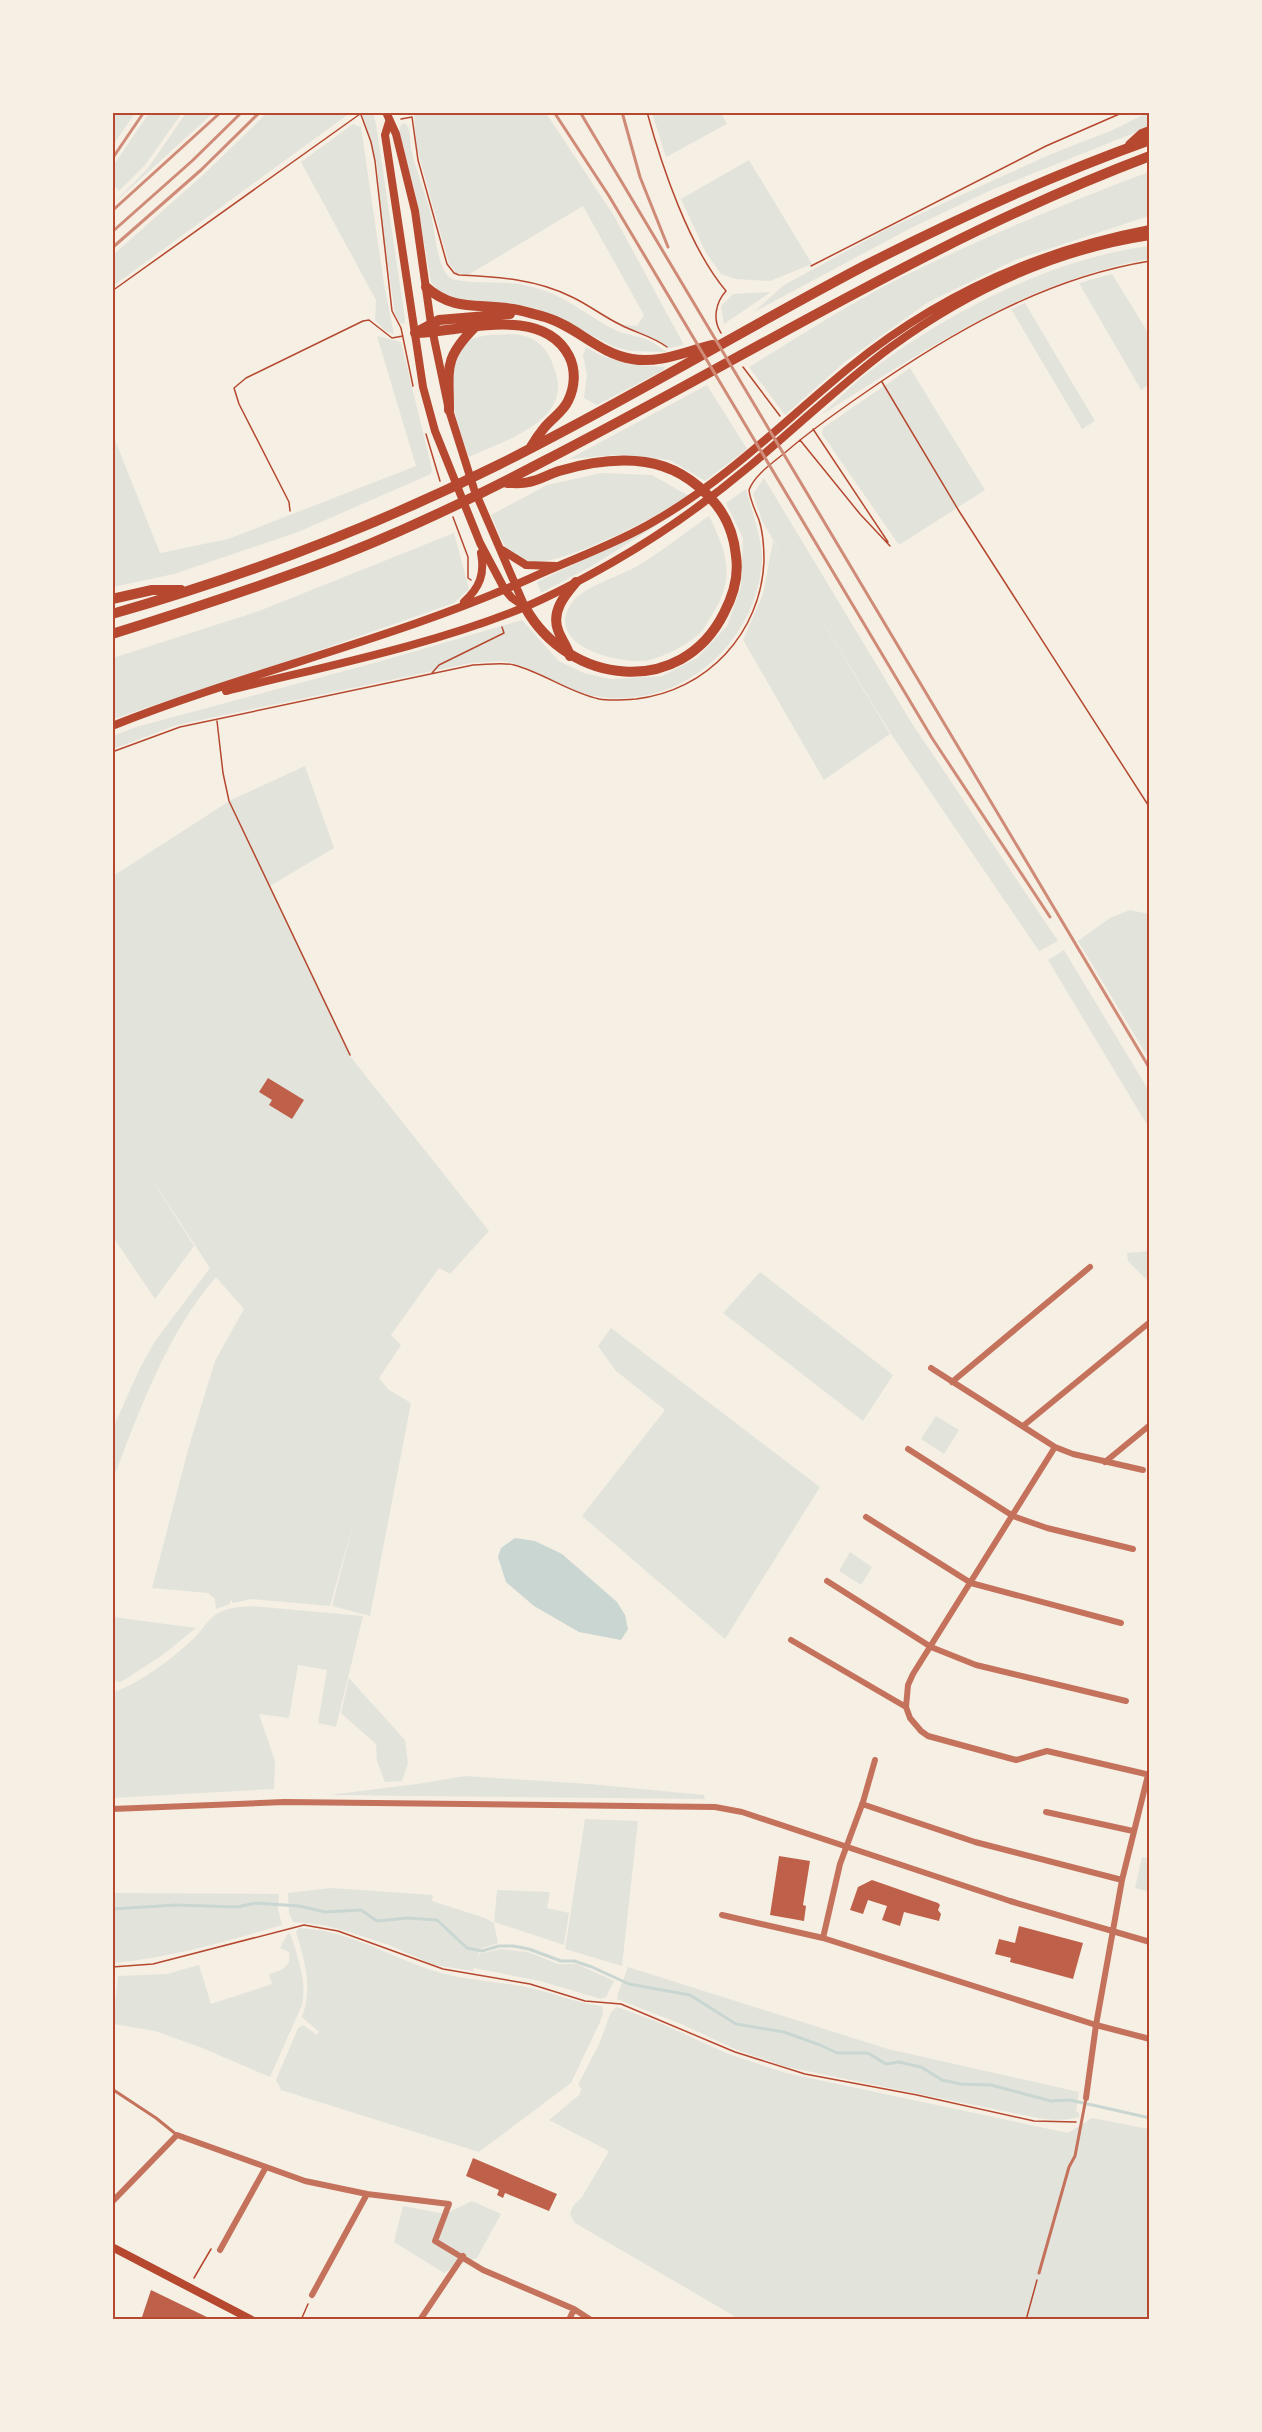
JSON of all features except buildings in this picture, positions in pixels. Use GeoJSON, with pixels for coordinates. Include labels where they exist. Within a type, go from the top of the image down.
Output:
{"type":"FeatureCollection","features":[{"type":"Feature","properties":{"kind":"highway"},"geometry":{"type":"LineString","coordinates":[[1127,148],[1142,134],[1149,131]]}},
{"type":"Feature","properties":{"kind":"highway"},"geometry":{"type":"LineString","coordinates":[[112,614],[191,590],[296,553],[432,496],[529,449],[693,355],[737,336],[952,222],[1043,181],[1149,140]]}},
{"type":"Feature","properties":{"kind":"highway"},"geometry":{"type":"LineString","coordinates":[[112,642],[118,632],[306,569],[438,513],[500,483],[875,282],[960,239],[1149,156]]}},
{"type":"Feature","properties":{"kind":"highway"},"geometry":{"type":"LineString","coordinates":[[426,288],[441,300],[455,304],[512,309],[548,318],[605,351],[631,359],[650,360],[693,355]]}},
{"type":"Feature","properties":{"kind":"highway"},"geometry":{"type":"LineString","coordinates":[[415,333],[432,328],[447,319],[531,314]]}},
{"type":"Feature","properties":{"kind":"highway"},"geometry":{"type":"LineString","coordinates":[[432,328],[506,324],[535,327],[557,340],[571,359],[574,381],[567,404],[545,427],[529,449]]}},
{"type":"Feature","properties":{"kind":"highway"},"geometry":{"type":"LineString","coordinates":[[449,410],[451,358],[458,344],[475,327]]}},
{"type":"Feature","properties":{"kind":"highway"},"geometry":{"type":"LineString","coordinates":[[500,483],[530,482],[579,466],[624,461],[663,466],[691,480],[719,508],[729,526],[735,544],[736,574],[729,604],[708,638],[675,662],[643,671],[604,669],[570,656],[557,647],[541,631],[525,607]]}},
{"type":"Feature","properties":{"kind":"highway"},"geometry":{"type":"LineString","coordinates":[[570,656],[566,643],[558,631],[556,616],[561,600],[576,582]]}},
{"type":"Feature","properties":{"kind":"highway"},"geometry":{"type":"LineString","coordinates":[[112,598],[152,590],[191,590]]}},
{"type":"Feature","properties":{"kind":"main road"},"geometry":{"type":"LineString","coordinates":[[386,112],[396,134],[408,177],[432,328],[449,410],[474,489],[525,607]]}},
{"type":"Feature","properties":{"kind":"main road"},"geometry":{"type":"LineString","coordinates":[[389,122],[385,135],[423,387],[435,431],[480,543],[505,590],[525,607]]}},
{"type":"Feature","properties":{"kind":"main road"},"geometry":{"type":"LineString","coordinates":[[798,419],[850,366],[938,305],[978,284],[1036,260],[1083,244],[1149,229]]}},
{"type":"Feature","properties":{"kind":"main road"},"geometry":{"type":"LineString","coordinates":[[171,705],[453,633],[525,607],[614,562],[685,516],[798,419],[890,347],[973,295],[1036,267],[1083,250],[1149,236]]}},
{"type":"Feature","properties":{"kind":"main road"},"geometry":{"type":"LineString","coordinates":[[112,726],[517,586],[652,523],[747,463]]}},
{"type":"Feature","properties":{"kind":"main road"},"geometry":{"type":"LineString","coordinates":[[459,607],[479,585],[483,566],[480,543]]}},
{"type":"Feature","properties":{"kind":"main road"},"geometry":{"type":"LineString","coordinates":[[501,549],[526,565],[563,566]]}},
{"type":"Feature","properties":{"kind":"main road"},"geometry":{"type":"LineString","coordinates":[[112,2248],[252,2319]]}},
{"type":"Feature","properties":{"kind":"street"},"geometry":{"type":"LineString","coordinates":[[952,1382],[1090,1267]]}},
{"type":"Feature","properties":{"kind":"street"},"geometry":{"type":"LineString","coordinates":[[1023,1426],[1149,1322]]}},
{"type":"Feature","properties":{"kind":"street"},"geometry":{"type":"LineString","coordinates":[[930,1368],[1055,1447],[1073,1454],[1143,1470]]}},
{"type":"Feature","properties":{"kind":"street"},"geometry":{"type":"LineString","coordinates":[[1105,1462],[1149,1425]]}},
{"type":"Feature","properties":{"kind":"street"},"geometry":{"type":"LineString","coordinates":[[1055,1447],[908,1685],[906,1707],[910,1718],[921,1731],[937,1739],[1016,1760],[1047,1751],[1149,1775],[1122,1880],[1096,2025],[1086,2098]]}},
{"type":"Feature","properties":{"kind":"street"},"geometry":{"type":"LineString","coordinates":[[908,1449],[1013,1516],[1133,1549]]}},
{"type":"Feature","properties":{"kind":"street"},"geometry":{"type":"LineString","coordinates":[[866,1517],[970,1582],[1017,1597],[1120,1623]]}},
{"type":"Feature","properties":{"kind":"street"},"geometry":{"type":"LineString","coordinates":[[826,1581],[930,1647],[976,1665],[1125,1701]]}},
{"type":"Feature","properties":{"kind":"street"},"geometry":{"type":"LineString","coordinates":[[791,1640],[906,1707]]}},
{"type":"Feature","properties":{"kind":"street"},"geometry":{"type":"LineString","coordinates":[[823,1938],[840,1864],[875,1761]]}},
{"type":"Feature","properties":{"kind":"street"},"geometry":{"type":"LineString","coordinates":[[112,1809],[284,1802],[687,1806],[742,1812],[1010,1901],[1149,1942]]}},
{"type":"Feature","properties":{"kind":"street"},"geometry":{"type":"LineString","coordinates":[[862,1804],[975,1842],[1122,1880]]}},
{"type":"Feature","properties":{"kind":"street"},"geometry":{"type":"LineString","coordinates":[[1046,1812],[1133,1831]]}},
{"type":"Feature","properties":{"kind":"street"},"geometry":{"type":"LineString","coordinates":[[722,1915],[823,1938],[1149,2040]]}},
{"type":"Feature","properties":{"kind":"street"},"geometry":{"type":"LineString","coordinates":[[112,2202],[177,2134],[305,2181],[367,2194],[449,2205],[435,2241],[483,2270],[574,2309],[591,2319]]}},
{"type":"Feature","properties":{"kind":"street"},"geometry":{"type":"LineString","coordinates":[[220,2250],[266,2167]]}},
{"type":"Feature","properties":{"kind":"street"},"geometry":{"type":"LineString","coordinates":[[312,2295],[367,2194]]}},
{"type":"Feature","properties":{"kind":"street"},"geometry":{"type":"LineString","coordinates":[[420,2319],[463,2256]]}},
{"type":"Feature","properties":{"kind":"street"},"geometry":{"type":"LineString","coordinates":[[569,2319],[574,2309]]}},
{"type":"Feature","properties":{"kind":"lane"},"geometry":{"type":"LineString","coordinates":[[112,2089],[177,2134]]}},
{"type":"Feature","properties":{"kind":"lane"},"geometry":{"type":"LineString","coordinates":[[1039,2273],[1069,2167],[1075,2156],[1086,2098]]}},
{"type":"Feature","properties":{"kind":"path"},"geometry":{"type":"LineString","coordinates":[[647,112],[684,219],[726,291]]}},
{"type":"Feature","properties":{"kind":"path"},"geometry":{"type":"LineString","coordinates":[[811,266],[1046,146],[1124,112]]}},
{"type":"Feature","properties":{"kind":"path"},"geometry":{"type":"LineString","coordinates":[[112,291],[360,113],[371,142],[377,171],[392,311],[403,336]]}},
{"type":"Feature","properties":{"kind":"path"},"geometry":{"type":"LineString","coordinates":[[412,117],[418,160],[447,264],[454,273],[503,277],[558,290],[622,326],[647,335],[671,348]]}},
{"type":"Feature","properties":{"kind":"path"},"geometry":{"type":"LineString","coordinates":[[112,752],[180,727],[473,665],[513,665],[572,692],[602,700],[650,697],[693,681],[713,668],[739,639],[759,593],[764,558],[762,539],[760,523],[748,489],[757,477],[807,433],[881,381],[951,337],[1024,299],[1075,280],[1149,261]]}},
{"type":"Feature","properties":{"kind":"path"},"geometry":{"type":"LineString","coordinates":[[290,510],[289,502],[234,388],[246,378],[363,321],[369,320],[392,338],[415,333]]}},
{"type":"Feature","properties":{"kind":"path"},"geometry":{"type":"LineString","coordinates":[[881,381],[965,521],[1149,808]]}},
{"type":"Feature","properties":{"kind":"path"},"geometry":{"type":"LineString","coordinates":[[813,429],[890,546]]}},
{"type":"Feature","properties":{"kind":"path"},"geometry":{"type":"LineString","coordinates":[[434,467],[442,487]]}},
{"type":"Feature","properties":{"kind":"path"},"geometry":{"type":"LineString","coordinates":[[453,518],[468,557],[468,578],[479,585]]}},
{"type":"Feature","properties":{"kind":"path"},"geometry":{"type":"LineString","coordinates":[[432,673],[439,664],[504,633],[498,617]]}},
{"type":"Feature","properties":{"kind":"path"},"geometry":{"type":"LineString","coordinates":[[217,720],[229,801],[350,1055]]}},
{"type":"Feature","properties":{"kind":"path"},"geometry":{"type":"LineString","coordinates":[[1149,1754],[1149,1775]]}},
{"type":"Feature","properties":{"kind":"path"},"geometry":{"type":"LineString","coordinates":[[112,1967],[153,1964],[304,1925],[317,1926],[367,1940],[443,1969],[530,1984],[585,2001],[621,2004],[735,2052],[805,2074],[917,2095],[1034,2121],[1066,2123],[1082,2121]]}},
{"type":"Feature","properties":{"kind":"path"},"geometry":{"type":"LineString","coordinates":[[188,2286],[210,2249],[220,2250]]}},
{"type":"Feature","properties":{"kind":"path"},"geometry":{"type":"LineString","coordinates":[[1026,2319],[1039,2273]]}},
{"type":"Feature","properties":{"kind":"path"},"geometry":{"type":"LineString","coordinates":[[301,2319],[312,2295]]}},
{"type":"Feature","properties":{"kind":"shaded area"},"geometry":{"type":"Polygon","coordinates":[[[112,113],[135,113],[113,145],[112,113]]]}},
{"type":"Feature","properties":{"kind":"shaded area"},"geometry":{"type":"Polygon","coordinates":[[[149,113],[182,113],[145,165],[119,191],[116,187],[113,189],[113,166],[149,113]]]}},
{"type":"Feature","properties":{"kind":"shaded area"},"geometry":{"type":"Polygon","coordinates":[[[186,113],[213,113],[113,204],[148,168],[186,113]]]}},
{"type":"Feature","properties":{"kind":"shaded area"},"geometry":{"type":"Polygon","coordinates":[[[267,113],[350,113],[113,286],[113,255],[204,174],[267,113]]]}},
{"type":"Feature","properties":{"kind":"shaded area"},"geometry":{"type":"Polygon","coordinates":[[[362,113],[373,113],[376,124],[404,324],[400,323],[395,314],[382,227],[377,165],[362,113]]]}},
{"type":"Feature","properties":{"kind":"shaded area"},"geometry":{"type":"Polygon","coordinates":[[[414,113],[546,113],[614,216],[684,345],[669,348],[653,338],[617,324],[637,326],[644,315],[583,206],[468,275],[456,273],[449,264],[416,145],[414,113]]]}},
{"type":"Feature","properties":{"kind":"shaded area"},"geometry":{"type":"Polygon","coordinates":[[[652,113],[721,113],[727,124],[666,157],[652,113]]]}},
{"type":"Feature","properties":{"kind":"shaded area"},"geometry":{"type":"Polygon","coordinates":[[[1149,113],[1149,127],[989,191],[911,228],[754,312],[784,285],[887,229],[1149,113]]]}},
{"type":"Feature","properties":{"kind":"shaded area"},"geometry":{"type":"Polygon","coordinates":[[[405,123],[409,128],[410,146],[430,210],[438,254],[448,276],[460,281],[519,284],[548,292],[617,331],[648,340],[667,352],[631,351],[615,347],[536,308],[454,298],[438,290],[431,282],[414,188],[399,132],[401,125],[405,123]]]}},
{"type":"Feature","properties":{"kind":"shaded area"},"geometry":{"type":"Polygon","coordinates":[[[353,124],[361,127],[384,284],[394,334],[385,331],[375,320],[376,300],[301,162],[353,124]]]}},
{"type":"Feature","properties":{"kind":"shaded area"},"geometry":{"type":"Polygon","coordinates":[[[749,160],[812,264],[770,281],[736,279],[721,274],[706,253],[681,199],[749,160]]]}},
{"type":"Feature","properties":{"kind":"shaded area"},"geometry":{"type":"Polygon","coordinates":[[[1149,172],[1149,216],[1015,260],[927,303],[846,361],[785,415],[749,367],[834,314],[900,278],[978,241],[1149,172]]]}},
{"type":"Feature","properties":{"kind":"shaded area"},"geometry":{"type":"Polygon","coordinates":[[[1149,246],[1149,259],[1104,269],[1061,283],[978,321],[821,415],[861,378],[892,355],[961,312],[1035,277],[1073,263],[1149,246]]]}},
{"type":"Feature","properties":{"kind":"shaded area"},"geometry":{"type":"Polygon","coordinates":[[[1112,274],[1149,334],[1149,385],[1141,390],[1079,283],[1112,274]]]}},
{"type":"Feature","properties":{"kind":"shaded area"},"geometry":{"type":"Polygon","coordinates":[[[771,292],[724,324],[721,306],[733,294],[771,292]]]}},
{"type":"Feature","properties":{"kind":"shaded area"},"geometry":{"type":"Polygon","coordinates":[[[1025,303],[1095,421],[1082,429],[1011,309],[1025,303]]]}},
{"type":"Feature","properties":{"kind":"shaded area"},"geometry":{"type":"Polygon","coordinates":[[[513,334],[526,336],[545,350],[552,362],[557,379],[556,398],[550,411],[526,431],[469,457],[452,400],[452,369],[456,356],[463,345],[474,338],[513,334]]]}},
{"type":"Feature","properties":{"kind":"shaded area"},"geometry":{"type":"Polygon","coordinates":[[[377,336],[401,342],[432,469],[431,474],[298,532],[174,574],[113,587],[113,435],[160,553],[228,539],[416,466],[377,336]]]}},
{"type":"Feature","properties":{"kind":"shaded area"},"geometry":{"type":"Polygon","coordinates":[[[586,347],[600,355],[627,364],[665,367],[664,370],[597,405],[584,398],[587,375],[583,355],[586,347]]]}},
{"type":"Feature","properties":{"kind":"shaded area"},"geometry":{"type":"Polygon","coordinates":[[[910,368],[985,490],[899,545],[822,434],[823,428],[910,368]]]}},
{"type":"Feature","properties":{"kind":"shaded area"},"geometry":{"type":"Polygon","coordinates":[[[707,385],[747,449],[705,481],[670,460],[615,455],[569,459],[707,385]]]}},
{"type":"Feature","properties":{"kind":"shaded area"},"geometry":{"type":"Polygon","coordinates":[[[601,473],[652,475],[689,496],[632,528],[580,551],[555,559],[535,563],[520,561],[510,553],[491,515],[547,485],[601,473]]]}},
{"type":"Feature","properties":{"kind":"shaded area"},"geometry":{"type":"Polygon","coordinates":[[[764,478],[911,722],[1058,941],[1039,951],[891,734],[805,592],[890,734],[824,780],[743,640],[763,594],[773,541],[780,551],[763,523],[753,494],[764,478]]]}},
{"type":"Feature","properties":{"kind":"shaded area"},"geometry":{"type":"Polygon","coordinates":[[[746,489],[759,535],[762,560],[757,590],[746,618],[730,642],[710,663],[687,680],[660,692],[631,698],[601,697],[567,687],[512,663],[497,661],[471,663],[177,725],[113,749],[113,736],[136,727],[378,662],[522,620],[559,661],[584,673],[611,679],[662,676],[697,658],[727,626],[741,587],[743,538],[726,503],[746,489]]]}},
{"type":"Feature","properties":{"kind":"shaded area"},"geometry":{"type":"Polygon","coordinates":[[[709,516],[725,555],[726,579],[718,604],[700,633],[673,651],[643,661],[608,657],[595,653],[574,640],[565,621],[569,608],[577,597],[596,585],[644,562],[709,516]]]}},
{"type":"Feature","properties":{"kind":"shaded area"},"geometry":{"type":"Polygon","coordinates":[[[660,523],[592,566],[541,593],[537,582],[660,523]]]}},
{"type":"Feature","properties":{"kind":"shaded area"},"geometry":{"type":"Polygon","coordinates":[[[454,533],[469,589],[454,603],[113,719],[113,658],[259,611],[454,533]]]}},
{"type":"Feature","properties":{"kind":"shaded area"},"geometry":{"type":"Polygon","coordinates":[[[305,766],[334,848],[270,886],[350,1056],[489,1231],[450,1274],[439,1268],[391,1335],[401,1345],[379,1378],[389,1390],[411,1403],[370,1616],[332,1606],[354,1521],[330,1606],[252,1599],[232,1603],[232,1598],[230,1604],[216,1609],[215,1599],[208,1593],[152,1588],[189,1446],[215,1361],[244,1309],[216,1277],[183,1322],[170,1346],[146,1396],[115,1474],[113,1472],[112,1430],[139,1370],[155,1341],[210,1268],[143,1166],[194,1246],[155,1299],[113,1237],[112,1128],[116,1125],[113,1127],[113,876],[231,800],[305,766]]]}},
{"type":"Feature","properties":{"kind":"shaded area"},"geometry":{"type":"Polygon","coordinates":[[[1130,910],[1149,914],[1149,1059],[1078,941],[1110,918],[1130,910]]]}},
{"type":"Feature","properties":{"kind":"shaded area"},"geometry":{"type":"Polygon","coordinates":[[[1064,950],[1149,1091],[1149,1128],[1048,960],[1064,950]]]}},
{"type":"Feature","properties":{"kind":"shaded area"},"geometry":{"type":"Polygon","coordinates":[[[1150,1251],[1149,1282],[1128,1261],[1127,1253],[1150,1251]]]}},
{"type":"Feature","properties":{"kind":"shaded area"},"geometry":{"type":"Polygon","coordinates":[[[760,1272],[893,1375],[863,1421],[723,1313],[760,1272]]]}},
{"type":"Feature","properties":{"kind":"shaded area"},"geometry":{"type":"Polygon","coordinates":[[[611,1328],[820,1487],[725,1639],[582,1516],[665,1410],[616,1371],[598,1346],[611,1328]]]}},
{"type":"Feature","properties":{"kind":"shaded area"},"geometry":{"type":"Polygon","coordinates":[[[936,1416],[959,1430],[944,1454],[921,1439],[936,1416]]]}},
{"type":"Feature","properties":{"kind":"shaded area"},"geometry":{"type":"Polygon","coordinates":[[[515,1538],[535,1541],[562,1554],[617,1602],[625,1615],[628,1629],[621,1640],[579,1632],[534,1606],[506,1582],[498,1557],[501,1548],[515,1538]]]}},
{"type":"Feature","properties":{"kind":"shaded area"},"geometry":{"type":"Polygon","coordinates":[[[850,1552],[872,1567],[861,1585],[839,1571],[850,1552]]]}},
{"type":"Feature","properties":{"kind":"shaded area"},"geometry":{"type":"Polygon","coordinates":[[[250,1606],[363,1616],[336,1727],[318,1723],[327,1670],[298,1665],[289,1718],[259,1714],[275,1761],[274,1789],[113,1798],[113,1692],[145,1677],[167,1661],[187,1645],[218,1613],[250,1606]]]}},
{"type":"Feature","properties":{"kind":"shaded area"},"geometry":{"type":"Polygon","coordinates":[[[113,1617],[196,1628],[164,1654],[121,1682],[113,1681],[113,1617]]]}},
{"type":"Feature","properties":{"kind":"shaded area"},"geometry":{"type":"Polygon","coordinates":[[[349,1678],[405,1740],[408,1763],[402,1781],[385,1782],[377,1761],[376,1744],[341,1713],[349,1678]]]}},
{"type":"Feature","properties":{"kind":"shaded area"},"geometry":{"type":"Polygon","coordinates":[[[465,1776],[590,1784],[704,1795],[705,1799],[329,1795],[465,1776]]]}},
{"type":"Feature","properties":{"kind":"shaded area"},"geometry":{"type":"Polygon","coordinates":[[[585,1819],[638,1821],[622,1966],[565,1949],[585,1819]]]}},
{"type":"Feature","properties":{"kind":"shaded area"},"geometry":{"type":"Polygon","coordinates":[[[1142,1857],[1149,1859],[1149,1892],[1135,1888],[1142,1857]]]}},
{"type":"Feature","properties":{"kind":"shaded area"},"geometry":{"type":"Polygon","coordinates":[[[331,1888],[433,1895],[432,1901],[494,1923],[498,1943],[480,1949],[476,1961],[479,1954],[501,1949],[528,1952],[558,1964],[577,1964],[614,1981],[606,1997],[601,1999],[540,1981],[474,1968],[473,1971],[434,1965],[389,1945],[346,1931],[323,1925],[293,1922],[289,1913],[288,1893],[331,1888]]]}},
{"type":"Feature","properties":{"kind":"shaded area"},"geometry":{"type":"Polygon","coordinates":[[[497,1890],[550,1892],[547,1908],[569,1913],[564,1945],[494,1922],[497,1890]]]}},
{"type":"Feature","properties":{"kind":"shaded area"},"geometry":{"type":"Polygon","coordinates":[[[113,1893],[279,1894],[278,1909],[282,1925],[177,1953],[113,1963],[113,1893]]]}},
{"type":"Feature","properties":{"kind":"shaded area"},"geometry":{"type":"Polygon","coordinates":[[[299,1928],[334,1933],[350,1938],[442,1973],[526,1987],[602,2006],[603,2013],[571,2083],[479,2152],[281,2090],[276,2080],[298,2028],[303,2025],[317,2035],[319,2032],[302,2017],[307,1985],[305,1964],[296,1932],[299,1928]]]}},
{"type":"Feature","properties":{"kind":"shaded area"},"geometry":{"type":"Polygon","coordinates":[[[288,1933],[291,1935],[301,1970],[302,2005],[270,2077],[200,2047],[155,2031],[113,2024],[118,1976],[167,1974],[199,1965],[211,2004],[272,1984],[269,1974],[282,1969],[289,1961],[289,1952],[280,1948],[288,1933]]]}},
{"type":"Feature","properties":{"kind":"shaded area"},"geometry":{"type":"Polygon","coordinates":[[[628,1967],[888,2049],[1079,2092],[1076,2111],[1079,2117],[1056,2120],[1033,2117],[787,2067],[737,2050],[681,2024],[617,1999],[628,1967]]]}},
{"type":"Feature","properties":{"kind":"shaded area"},"geometry":{"type":"Polygon","coordinates":[[[617,2007],[658,2022],[726,2053],[786,2073],[1068,2133],[1092,2118],[1149,2129],[1149,2319],[739,2319],[575,2223],[570,2214],[573,2206],[582,2197],[609,2151],[549,2120],[579,2095],[582,2089],[578,2085],[599,2044],[611,2012],[617,2007]]]}},
{"type":"Feature","properties":{"kind":"shaded area"},"geometry":{"type":"Polygon","coordinates":[[[472,2201],[501,2214],[477,2258],[454,2266],[444,2273],[394,2242],[403,2206],[445,2214],[472,2201]]]}},
{"type":"Feature","properties":{"kind":"waterway"},"geometry":{"type":"LineString","coordinates":[[112,1909],[176,1905],[237,1907],[256,1903],[299,1906],[325,1912],[361,1910],[377,1921],[408,1918],[437,1920],[467,1948],[482,1951],[499,1946],[513,1946],[529,1949],[561,1961],[574,1961],[629,1984],[690,1995],[736,2024],[784,2032],[837,2053],[868,2053],[886,2064],[899,2062],[921,2067],[942,2080],[961,2084],[991,2085],[1051,2101],[1070,2100],[1150,2118]]}},
{"type":"Feature","properties":{"kind":"railway"},"geometry":{"type":"LineString","coordinates":[[112,159],[144,112]]}},
{"type":"Feature","properties":{"kind":"railway"},"geometry":{"type":"LineString","coordinates":[[112,211],[221,112]]}},
{"type":"Feature","properties":{"kind":"railway"},"geometry":{"type":"LineString","coordinates":[[112,232],[192,161],[242,112]]}},
{"type":"Feature","properties":{"kind":"railway"},"geometry":{"type":"LineString","coordinates":[[112,248],[201,170],[260,112]]}},
{"type":"Feature","properties":{"kind":"railway"},"geometry":{"type":"LineString","coordinates":[[554,112],[609,196],[932,738],[1050,917]]}},
{"type":"Feature","properties":{"kind":"railway"},"geometry":{"type":"LineString","coordinates":[[580,112],[1150,1069]]}},
{"type":"Feature","properties":{"kind":"railway"},"geometry":{"type":"LineString","coordinates":[[622,112],[640,177],[668,247]]}}]}
